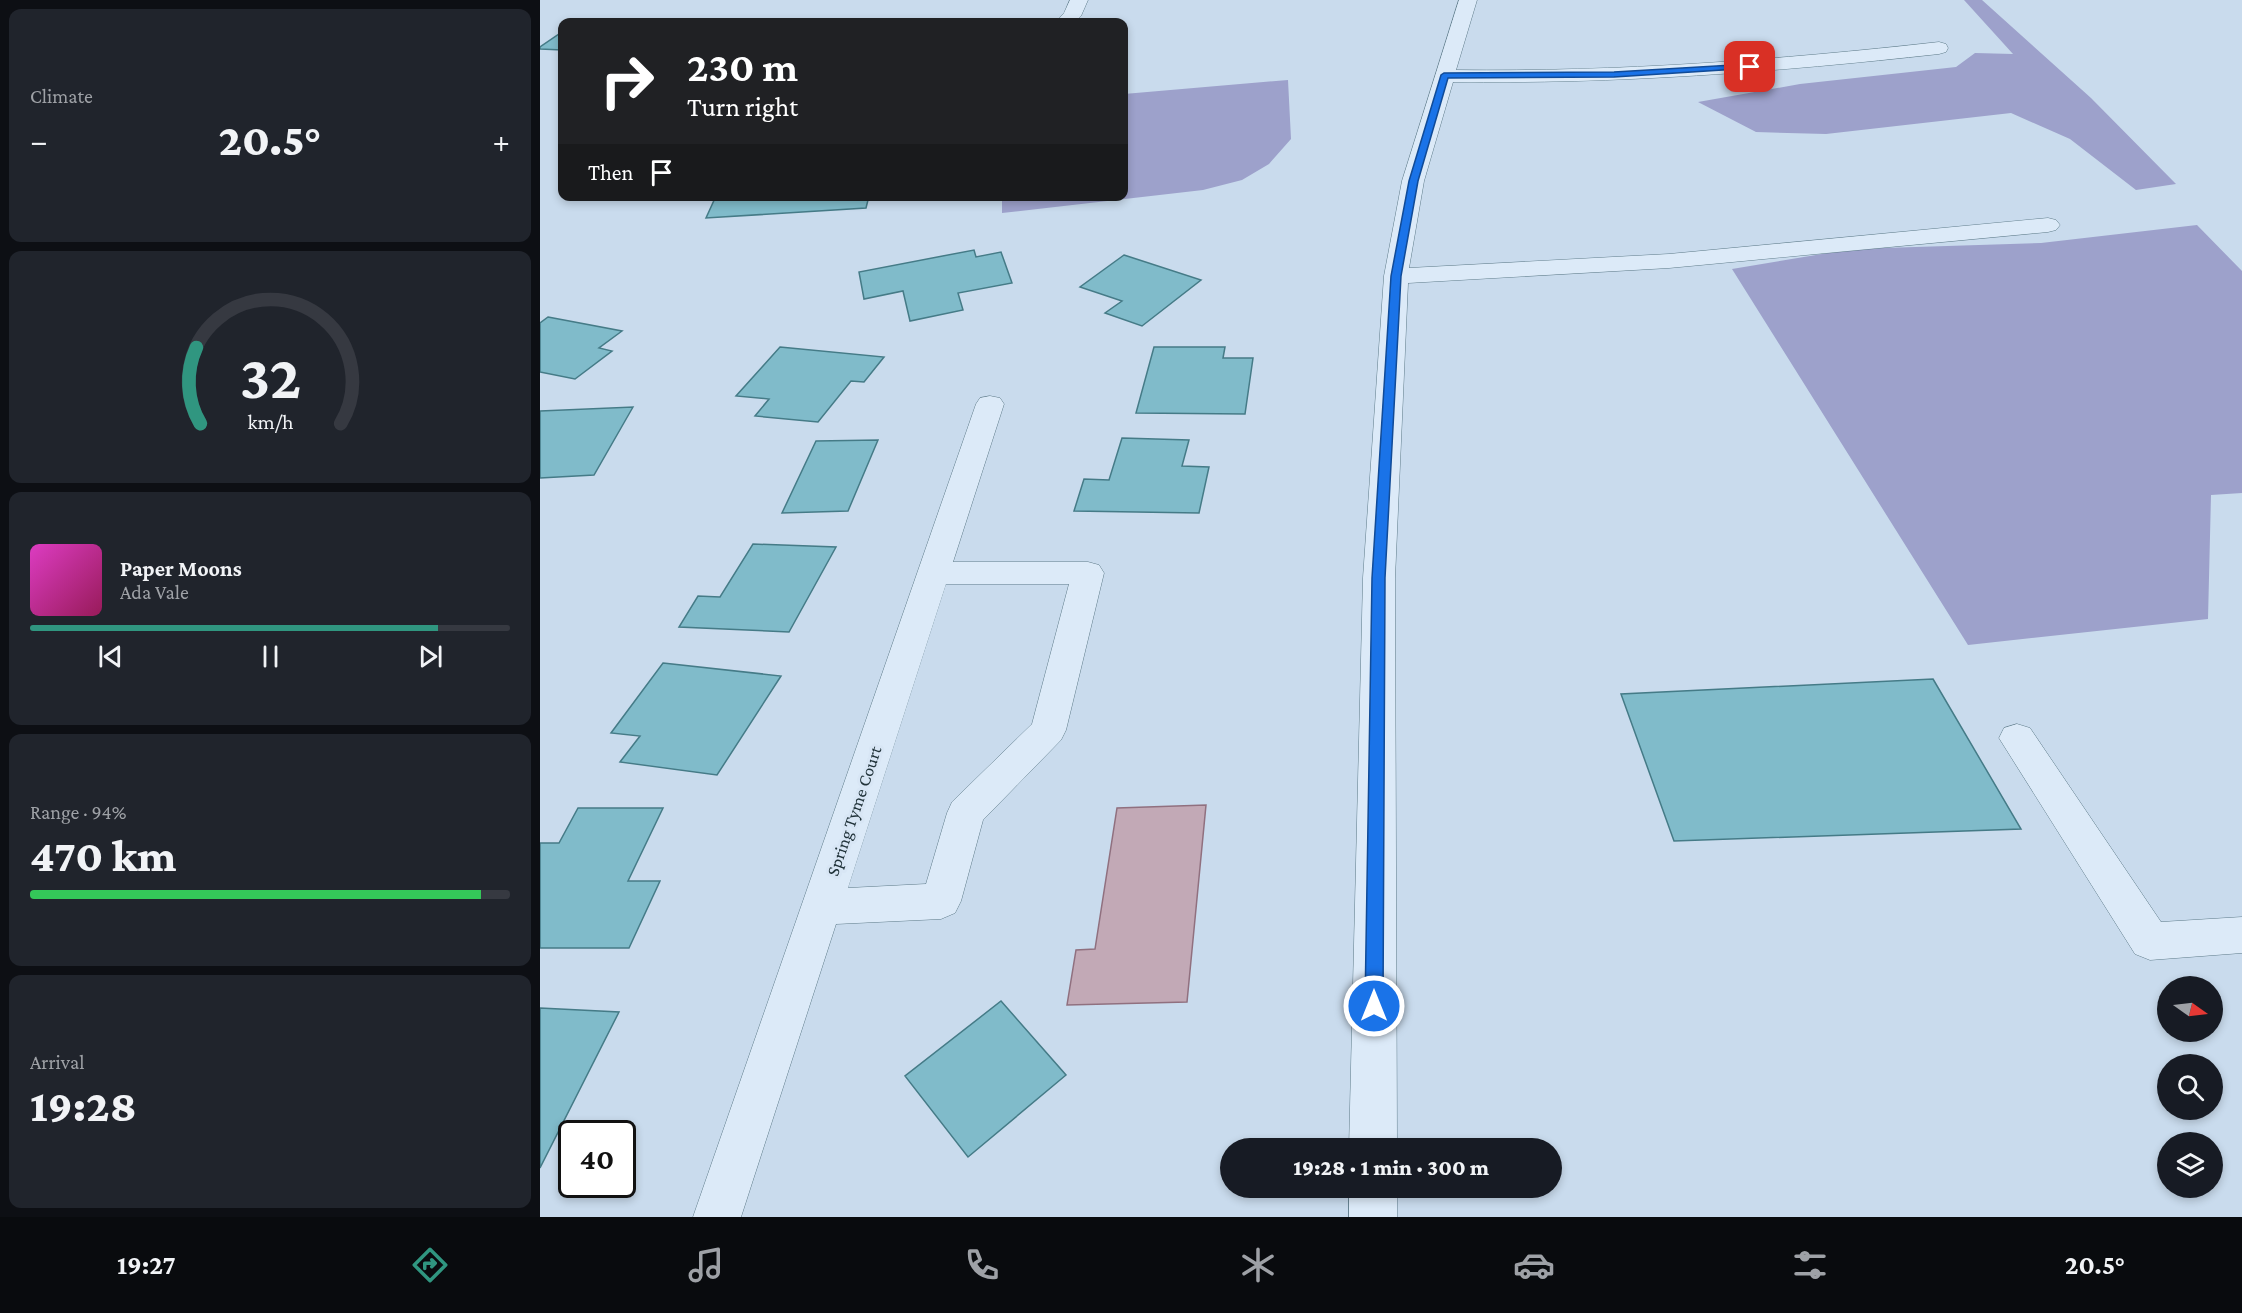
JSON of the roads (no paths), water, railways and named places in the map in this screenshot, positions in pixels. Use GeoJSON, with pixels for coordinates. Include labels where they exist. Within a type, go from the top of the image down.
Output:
{"type":"FeatureCollection","features":[{"type":"Feature","properties":{"kind":"street"},"geometry":{"type":"LineString","coordinates":[[1070,18],[1078,0]]}},
{"type":"Feature","properties":{"kind":"street"},"geometry":{"type":"LineString","coordinates":[[1373,1138],[1379,578],[1396,276],[1413,181],[1468,0]]}},
{"type":"Feature","properties":{"kind":"street"},"geometry":{"type":"LineString","coordinates":[[1444,75],[1517,77],[1671,72],[1837,59],[1939,48]]}},
{"type":"Feature","properties":{"kind":"street"},"geometry":{"type":"LineString","coordinates":[[1396,276],[1669,261],[2048,225]]}},
{"type":"Feature","properties":{"kind":"street","name":"Spring Tyme Court"},"geometry":{"type":"LineString","coordinates":[[717,1217],[990,404]]}},
{"type":"Feature","properties":{"kind":"street"},"geometry":{"type":"LineString","coordinates":[[822,907],[941,901],[966,813],[1048,730],[1088,573],[934,573]]}},
{"type":"Feature","properties":{"kind":"street"},"geometry":{"type":"LineString","coordinates":[[2018,738],[2150,941],[2242,935]]}},
{"type":"Feature","properties":{"kind":"street"},"geometry":{"type":"LineString","coordinates":[[1373,1198],[1373,1217]]}}]}
